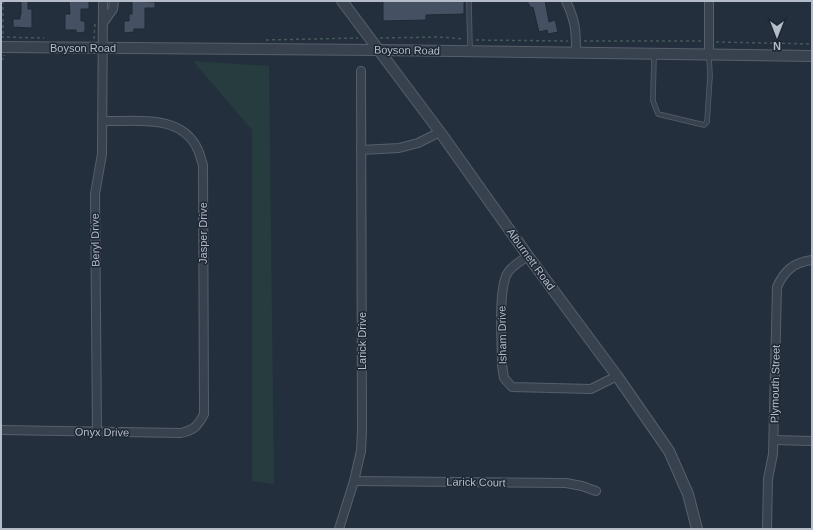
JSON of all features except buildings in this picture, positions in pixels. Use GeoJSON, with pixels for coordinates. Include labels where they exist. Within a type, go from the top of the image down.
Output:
{"type":"FeatureCollection","features":[{"type":"Feature","properties":{"kind":"street","name":"Beryl Drive"},"geometry":{"type":"LineString","coordinates":[[97,432],[95,194],[102,154],[103,1]]}},
{"type":"Feature","properties":{"kind":"street"},"geometry":{"type":"LineString","coordinates":[[103,23],[112,9],[114,1]]}},
{"type":"Feature","properties":{"kind":"street","name":"Alburnett Road"},"geometry":{"type":"LineString","coordinates":[[342,1],[440,132],[528,256],[617,376],[669,451],[688,494],[697,529]]}},
{"type":"Feature","properties":{"kind":"street"},"geometry":{"type":"LineString","coordinates":[[566,1],[573,17],[576,32],[576,53]]}},
{"type":"Feature","properties":{"kind":"street"},"geometry":{"type":"LineString","coordinates":[[709,1],[709,54]]}},
{"type":"Feature","properties":{"kind":"street","name":"Boyson Road"},"geometry":{"type":"LineString","coordinates":[[3,48],[378,50],[812,56]]}},
{"type":"Feature","properties":{"kind":"street","name":"Larick Drive"},"geometry":{"type":"LineString","coordinates":[[338,529],[354,481],[361,451],[361,71]]}},
{"type":"Feature","properties":{"kind":"street","name":"Jasper Drive"},"geometry":{"type":"LineString","coordinates":[[103,121],[162,122],[179,128],[190,137],[198,149],[203,172],[204,414],[200,423]]}},
{"type":"Feature","properties":{"kind":"street"},"geometry":{"type":"LineString","coordinates":[[361,150],[399,148],[418,143],[440,132]]}},
{"type":"Feature","properties":{"kind":"street","name":"Isham Drive"},"geometry":{"type":"LineString","coordinates":[[528,256],[514,265],[507,272],[502,286],[502,365],[504,378],[512,387],[591,389],[617,376]]}},
{"type":"Feature","properties":{"kind":"street","name":"Plymouth Street"},"geometry":{"type":"LineString","coordinates":[[767,529],[768,479],[774,454],[777,287],[782,276],[790,267],[801,262],[812,260]]}},
{"type":"Feature","properties":{"kind":"street","name":"Onyx Drive"},"geometry":{"type":"LineString","coordinates":[[1,430],[181,433],[192,430],[200,423]]}},
{"type":"Feature","properties":{"kind":"street"},"geometry":{"type":"LineString","coordinates":[[774,440],[812,441]]}},
{"type":"Feature","properties":{"kind":"street","name":"Larick Court"},"geometry":{"type":"LineString","coordinates":[[354,481],[566,484],[582,486],[596,491]]}},
{"type":"Feature","properties":{"kind":"lane"},"geometry":{"type":"LineString","coordinates":[[469,1],[470,51]]}},
{"type":"Feature","properties":{"kind":"lane"},"geometry":{"type":"LineString","coordinates":[[654,53],[653,101],[658,114],[704,125],[707,122],[710,76],[709,54]]}},
{"type":"Feature","properties":{"kind":"path"},"geometry":{"type":"LineString","coordinates":[[1,59],[4,59],[3,1]]}},
{"type":"Feature","properties":{"kind":"path"},"geometry":{"type":"LineString","coordinates":[[580,41],[702,41]]}},
{"type":"Feature","properties":{"kind":"path"},"geometry":{"type":"LineString","coordinates":[[718,42],[812,44]]}},
{"type":"Feature","properties":{"kind":"green space"},"geometry":{"type":"Polygon","coordinates":[[[193,61],[269,66],[274,484],[252,481],[252,130],[193,61]]]}}]}
